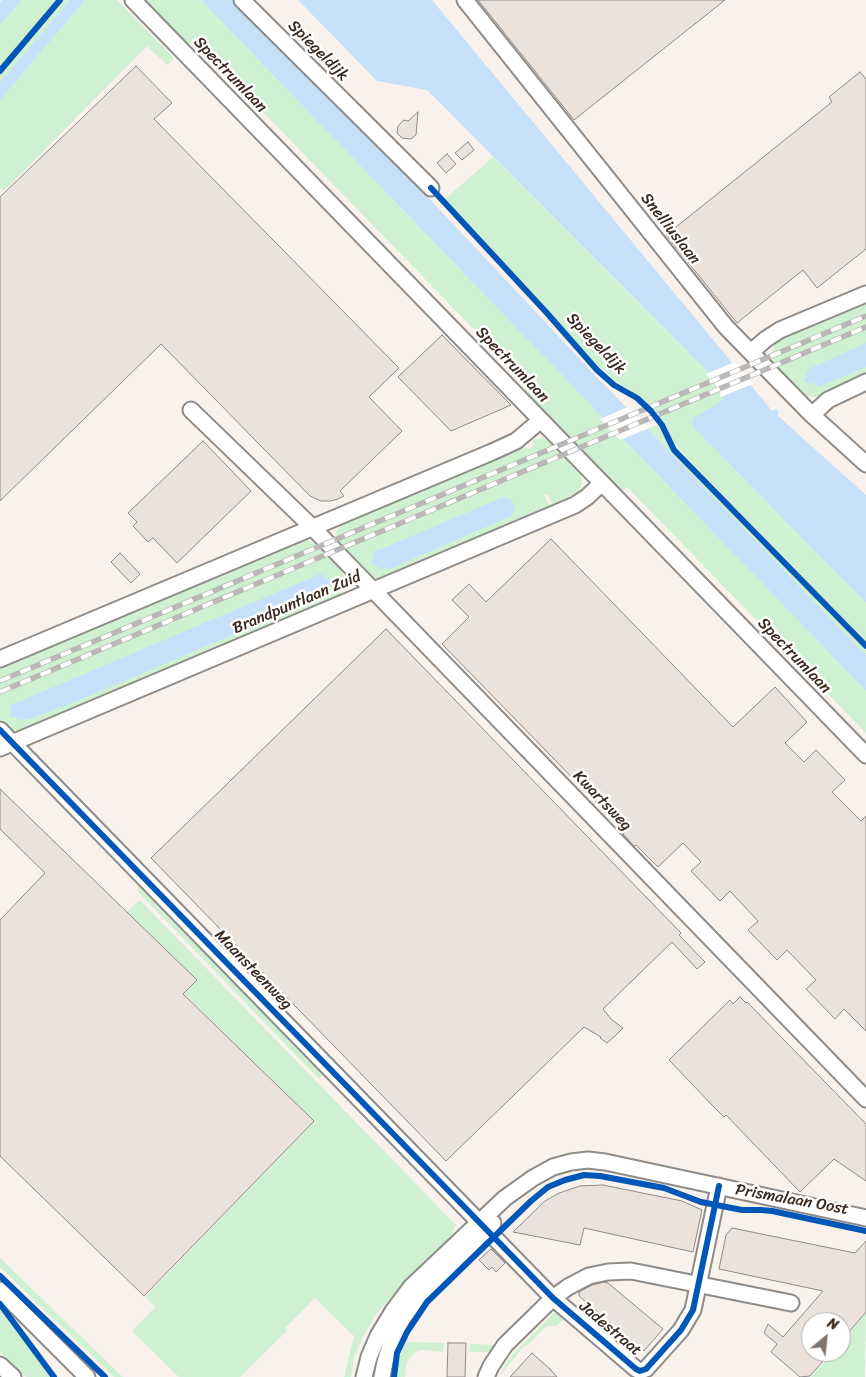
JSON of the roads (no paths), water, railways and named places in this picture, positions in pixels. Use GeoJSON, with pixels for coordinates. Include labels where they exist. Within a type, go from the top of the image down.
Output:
{"type":"FeatureCollection","features":[{"type":"Feature","properties":{"kind":"street","name":"Spectrumlaan"},"geometry":{"type":"LineString","coordinates":[[133,0],[866,755]]}},
{"type":"Feature","properties":{"kind":"street","name":"Spiegeldijk"},"geometry":{"type":"LineString","coordinates":[[242,0],[431,188]]}},
{"type":"Feature","properties":{"kind":"street","name":"Snelliuslaan"},"geometry":{"type":"LineString","coordinates":[[465,0],[711,310],[812,414],[866,464]]}},
{"type":"Feature","properties":{"kind":"street"},"geometry":{"type":"LineString","coordinates":[[751,352],[780,330],[866,294]]}},
{"type":"Feature","properties":{"kind":"street"},"geometry":{"type":"LineString","coordinates":[[812,414],[828,400],[866,382]]}},
{"type":"Feature","properties":{"kind":"street","name":"Kwartsweg"},"geometry":{"type":"LineString","coordinates":[[191,410],[373,590],[866,1099]]}},
{"type":"Feature","properties":{"kind":"street"},"geometry":{"type":"LineString","coordinates":[[0,659],[508,445],[523,436],[541,420]]}},
{"type":"Feature","properties":{"kind":"street","name":"Brandpuntlaan Zuid"},"geometry":{"type":"LineString","coordinates":[[6,746],[575,505],[602,483]]}},
{"type":"Feature","properties":{"kind":"street","name":"Maansteenweg"},"geometry":{"type":"LineString","coordinates":[[0,730],[6,746],[483,1225]]}},
{"type":"Feature","properties":{"kind":"street","name":"Prismalaan Oost"},"geometry":{"type":"LineString","coordinates":[[364,1377],[369,1357],[378,1336],[392,1311],[411,1287],[483,1225],[511,1205],[533,1178],[553,1167],[588,1160],[605,1162],[866,1218]]}},
{"type":"Feature","properties":{"kind":"street"},"geometry":{"type":"LineString","coordinates":[[697,1283],[719,1186]]}},
{"type":"Feature","properties":{"kind":"street","name":"Prismalaan Oost"},"geometry":{"type":"LineString","coordinates":[[382,1377],[384,1362],[403,1318],[483,1225]]}},
{"type":"Feature","properties":{"kind":"street","name":"Jadestraat"},"geometry":{"type":"LineString","coordinates":[[483,1225],[553,1298],[627,1363],[640,1371],[646,1369],[687,1321],[693,1310],[697,1283]]}},
{"type":"Feature","properties":{"kind":"street"},"geometry":{"type":"LineString","coordinates":[[486,1377],[505,1344],[553,1298],[568,1287],[589,1276],[631,1270],[791,1303]]}},
{"type":"Feature","properties":{"kind":"street"},"geometry":{"type":"LineString","coordinates":[[0,1290],[87,1377]]}},
{"type":"Feature","properties":{"kind":"street"},"geometry":{"type":"LineString","coordinates":[[0,1365],[12,1377]]}},
{"type":"Feature","properties":{"kind":"water"},"geometry":{"type":"Polygon","coordinates":[[[2,0],[22,0],[0,25],[0,2],[2,0]]]}},
{"type":"Feature","properties":{"kind":"water"},"geometry":{"type":"Polygon","coordinates":[[[70,0],[85,0],[0,100],[0,82],[70,0]]]}},
{"type":"Feature","properties":{"kind":"water"},"geometry":{"type":"Polygon","coordinates":[[[201,0],[232,0],[379,145],[592,372],[866,655],[866,691],[201,0]]]}},
{"type":"Feature","properties":{"kind":"water"},"geometry":{"type":"Polygon","coordinates":[[[298,0],[432,0],[772,411],[776,409],[779,412],[777,415],[866,495],[866,603],[693,427],[694,417],[719,403],[723,398],[723,393],[715,379],[427,90],[377,81],[298,0]]]}},
{"type":"Feature","properties":{"kind":"water"},"geometry":{"type":"Polygon","coordinates":[[[866,343],[866,367],[821,386],[811,382],[808,384],[804,380],[807,378],[806,373],[809,369],[866,343]]]}},
{"type":"Feature","properties":{"kind":"water"},"geometry":{"type":"Polygon","coordinates":[[[504,497],[510,499],[515,509],[511,516],[390,569],[379,568],[376,565],[373,566],[371,560],[374,559],[372,554],[374,552],[504,497]]]}},
{"type":"Feature","properties":{"kind":"water"},"geometry":{"type":"Polygon","coordinates":[[[320,574],[326,579],[328,578],[331,584],[327,585],[330,591],[329,594],[70,704],[30,719],[20,720],[12,718],[9,713],[12,712],[9,707],[11,705],[320,574]]]}},
{"type":"Feature","properties":{"kind":"railway"},"geometry":{"type":"LineString","coordinates":[[0,681],[866,316]]}},
{"type":"Feature","properties":{"kind":"railway"},"geometry":{"type":"LineString","coordinates":[[0,692],[866,327]]}}]}
